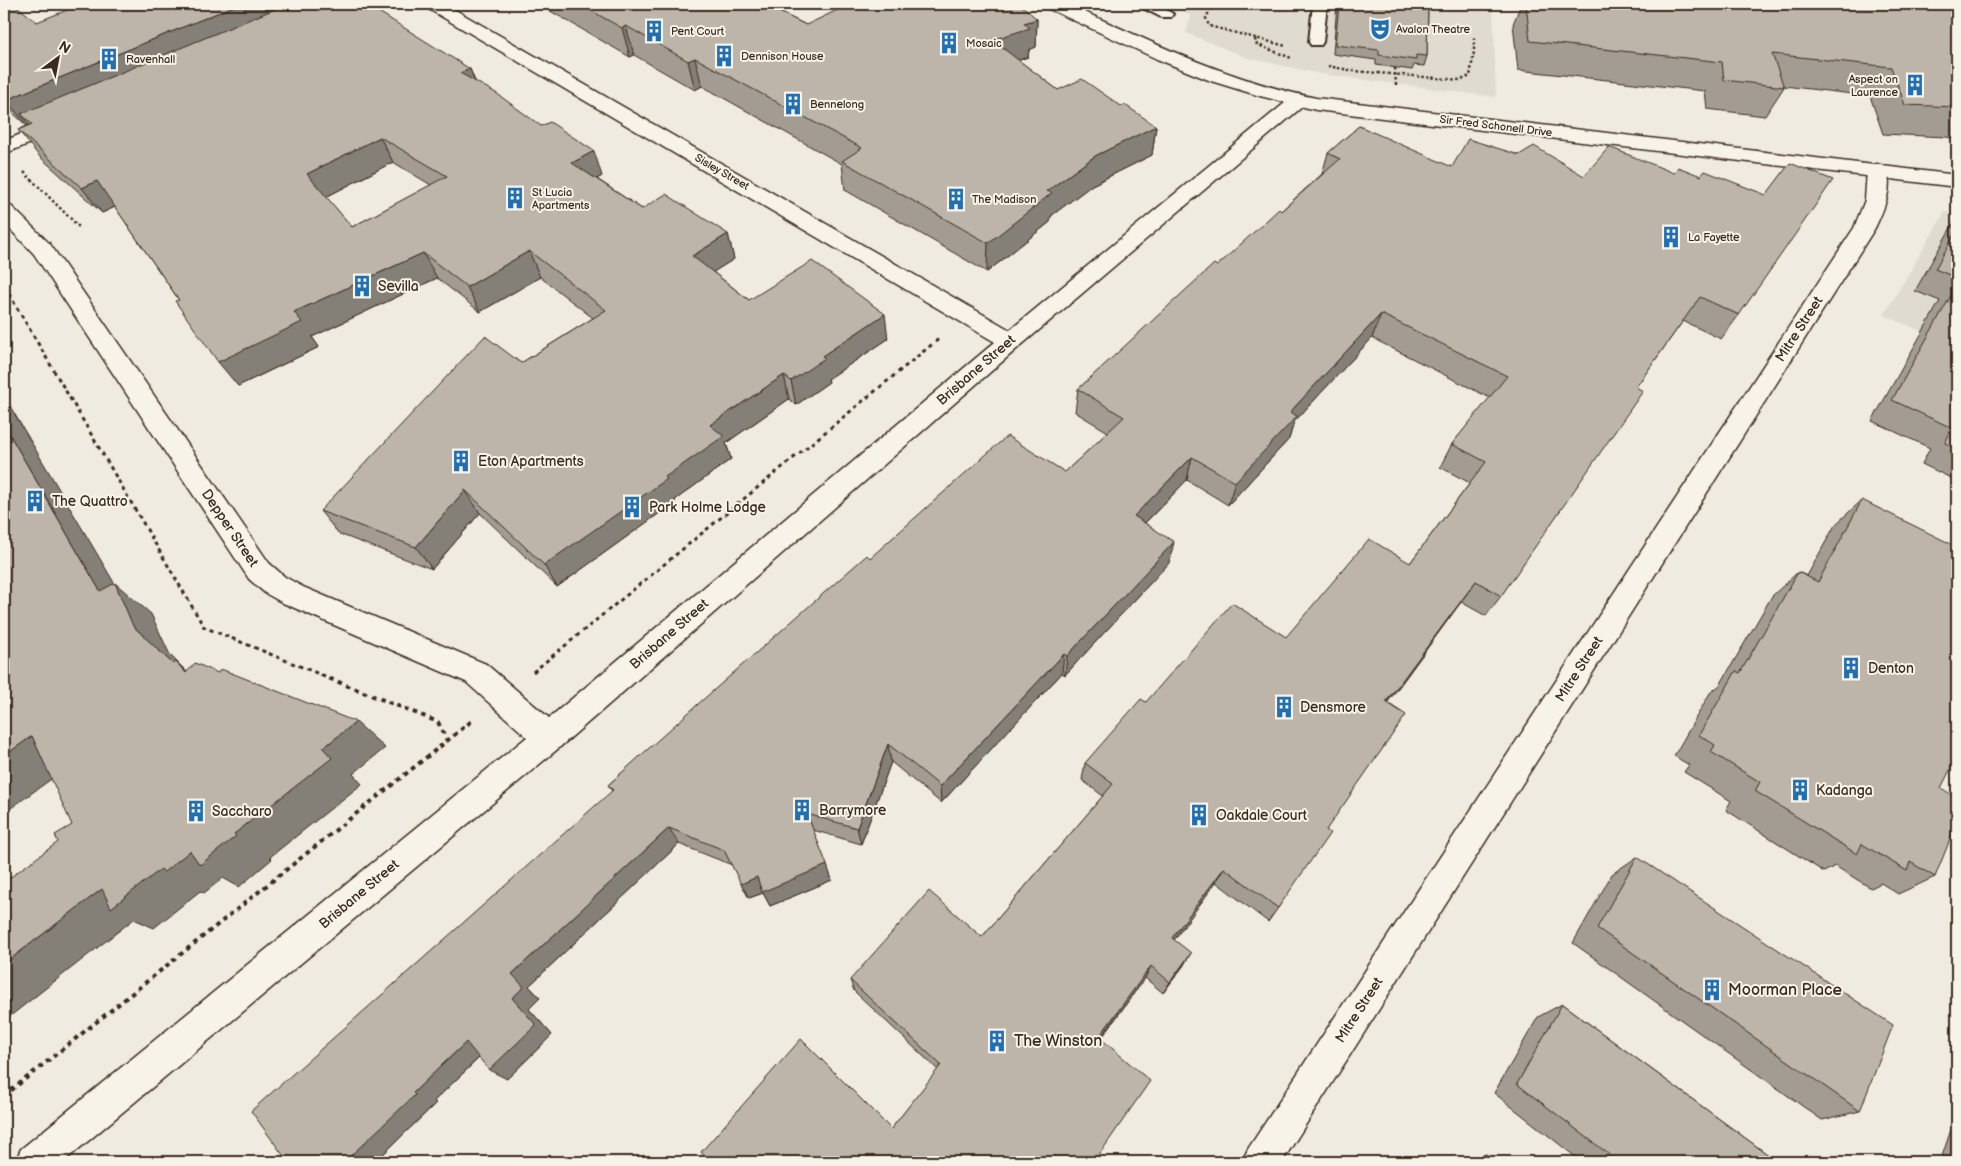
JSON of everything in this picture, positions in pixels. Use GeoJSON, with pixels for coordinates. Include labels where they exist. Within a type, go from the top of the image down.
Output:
{"type":"FeatureCollection","features":[{"type":"Feature","properties":{"kind":"street","name":"Sisley Street"},"geometry":{"type":"LineString","coordinates":[[433,4],[1011,341]]}},
{"type":"Feature","properties":{"kind":"street","name":"Sir Fred Schonell Drive"},"geometry":{"type":"LineString","coordinates":[[1053,4],[1202,71],[1267,93],[1300,101],[1350,109],[1877,170],[1957,181]]}},
{"type":"Feature","properties":{"kind":"street","name":"Brisbane Street"},"geometry":{"type":"LineString","coordinates":[[34,1162],[549,737],[1011,341],[1300,101]]}},
{"type":"Feature","properties":{"kind":"street"},"geometry":{"type":"LineString","coordinates":[[4,148],[76,117]]}},
{"type":"Feature","properties":{"kind":"street","name":"Mitre Street"},"geometry":{"type":"LineString","coordinates":[[1261,1162],[1864,228],[1878,197],[1877,170]]}},
{"type":"Feature","properties":{"kind":"street","name":"Depper Street"},"geometry":{"type":"LineString","coordinates":[[4,211],[42,249],[259,571],[275,585],[293,595],[476,673],[549,737]]}},
{"type":"Feature","properties":{"kind":"lane"},"geometry":{"type":"LineString","coordinates":[[1146,4],[1166,14]]}},
{"type":"Feature","properties":{"kind":"lane"},"geometry":{"type":"LineString","coordinates":[[1316,42],[1320,4]]}},
{"type":"Feature","properties":{"kind":"path"},"geometry":{"type":"LineString","coordinates":[[1213,4],[1206,18],[1210,26],[1288,46]]}},
{"type":"Feature","properties":{"kind":"path"},"geometry":{"type":"LineString","coordinates":[[1326,66],[1354,71],[1461,80],[1470,76],[1474,52],[1474,36]]}},
{"type":"Feature","properties":{"kind":"path"},"geometry":{"type":"LineString","coordinates":[[1255,39],[1256,44],[1298,60]]}},
{"type":"Feature","properties":{"kind":"path"},"geometry":{"type":"LineString","coordinates":[[1395,68],[1396,74]]}},
{"type":"Feature","properties":{"kind":"path"},"geometry":{"type":"LineString","coordinates":[[21,169],[79,227]]}},
{"type":"Feature","properties":{"kind":"path"},"geometry":{"type":"LineString","coordinates":[[531,673],[938,339]]}},
{"type":"Feature","properties":{"kind":"path"},"geometry":{"type":"LineString","coordinates":[[4,1096],[466,726]]}},
{"type":"Feature","properties":{"kind":"shaded area"},"geometry":{"type":"Polygon","coordinates":[[[1168,4],[1493,4],[1496,97],[1320,74],[1248,58],[1186,33],[1191,16],[1168,4]]]}},
{"type":"Feature","properties":{"kind":"shaded area"},"geometry":{"type":"Polygon","coordinates":[[[1945,212],[1957,214],[1957,347],[1884,315],[1945,212]]]}},
{"type":"Feature","properties":{"kind":"building"},"geometry":{"type":"Polygon","coordinates":[[[4,4],[14,4],[37,22],[82,4],[239,4],[6,100],[4,98],[4,4]]]}},
{"type":"Feature","properties":{"kind":"building"},"geometry":{"type":"Polygon","coordinates":[[[287,4],[366,4],[470,69],[460,73],[496,93],[541,126],[550,122],[594,151],[572,163],[642,209],[666,194],[728,234],[692,256],[749,300],[812,261],[885,314],[822,356],[825,358],[791,381],[784,375],[710,425],[724,436],[665,477],[667,479],[544,565],[465,490],[416,547],[320,511],[485,336],[521,363],[606,310],[529,251],[467,287],[423,253],[294,312],[302,322],[218,362],[175,301],[179,300],[97,181],[82,188],[18,130],[32,124],[21,114],[287,4]],[[380,137],[307,174],[352,227],[447,176],[380,137]]]}},
{"type":"Feature","properties":{"kind":"building"},"geometry":{"type":"Polygon","coordinates":[[[579,4],[763,4],[806,25],[850,4],[1020,4],[1037,19],[1024,23],[1030,28],[992,40],[1058,90],[1082,79],[1121,106],[1125,105],[1156,126],[1095,156],[1047,191],[1052,193],[988,243],[842,161],[862,148],[695,58],[688,61],[626,26],[622,28],[579,4]]]}},
{"type":"Feature","properties":{"kind":"building","name":"Avalon Theatre"},"geometry":{"type":"Polygon","coordinates":[[[1339,4],[1428,4],[1427,56],[1416,55],[1416,60],[1379,55],[1379,50],[1335,45],[1339,4]]]}},
{"type":"Feature","properties":{"kind":"building"},"geometry":{"type":"Polygon","coordinates":[[[1526,4],[1957,4],[1957,107],[1905,105],[1891,67],[1772,54],[1784,87],[1724,80],[1722,62],[1530,41],[1526,4]]]}},
{"type":"Feature","properties":{"kind":"building"},"geometry":{"type":"Polygon","coordinates":[[[1359,126],[1452,167],[1468,139],[1519,155],[1534,146],[1584,176],[1609,147],[1674,173],[1678,167],[1701,176],[1705,171],[1766,195],[1790,163],[1833,180],[1739,315],[1700,297],[1636,387],[1643,391],[1501,596],[1476,581],[1386,702],[1406,715],[1326,830],[1330,833],[1278,908],[1224,868],[1172,938],[1191,953],[1170,982],[1151,966],[1099,1037],[1150,1081],[1094,1162],[710,1162],[701,1152],[801,1039],[891,1129],[941,1065],[850,980],[929,891],[982,937],[1113,784],[1085,763],[1141,699],[1146,702],[1232,603],[1286,637],[1369,539],[1410,563],[1486,462],[1452,444],[1507,376],[1381,314],[1290,412],[1297,416],[1235,482],[1192,457],[1134,516],[1174,542],[1067,656],[1064,654],[940,786],[888,744],[857,828],[807,814],[827,865],[762,892],[757,877],[741,884],[724,850],[669,828],[512,974],[524,987],[512,998],[536,1025],[489,1070],[466,1042],[413,1093],[415,1095],[344,1162],[288,1162],[251,1111],[613,790],[608,785],[697,705],[867,555],[870,558],[1007,436],[1065,472],[1124,417],[1078,389],[1214,264],[1217,266],[1279,209],[1281,211],[1340,159],[1328,153],[1359,126]]]}},
{"type":"Feature","properties":{"kind":"building"},"geometry":{"type":"Polygon","coordinates":[[[1957,230],[1957,278],[1935,269],[1957,230]]]}},
{"type":"Feature","properties":{"kind":"building"},"geometry":{"type":"Polygon","coordinates":[[[1957,285],[1957,449],[1945,443],[1952,428],[1892,400],[1957,285]]]}},
{"type":"Feature","properties":{"kind":"building"},"geometry":{"type":"Polygon","coordinates":[[[4,425],[100,591],[115,583],[133,626],[173,664],[176,662],[186,673],[195,663],[218,673],[221,669],[356,722],[323,748],[332,758],[234,834],[236,836],[200,865],[190,851],[164,872],[161,869],[111,908],[102,889],[4,964],[4,882],[58,842],[55,835],[72,825],[32,736],[4,756],[4,425]]]}},
{"type":"Feature","properties":{"kind":"building"},"geometry":{"type":"Polygon","coordinates":[[[1862,500],[1957,547],[1957,756],[1941,788],[1957,798],[1957,822],[1935,877],[1910,862],[1907,871],[1862,844],[1857,854],[1755,791],[1760,782],[1711,752],[1715,745],[1699,735],[1736,671],[1740,673],[1798,572],[1818,582],[1862,500]]]}},
{"type":"Feature","properties":{"kind":"building"},"geometry":{"type":"Polygon","coordinates":[[[1637,857],[1893,1025],[1860,1111],[1597,928],[1637,857]]]}},
{"type":"Feature","properties":{"kind":"building"},"geometry":{"type":"Polygon","coordinates":[[[1562,1004],[1778,1162],[1619,1162],[1517,1084],[1562,1004]]]}},
{"type":"Feature","properties":{"kind":"building"},"geometry":{"type":"Polygon","coordinates":[[[1486,1154],[1496,1162],[1481,1162],[1486,1154]]]}},
{"type":"Feature","properties":{"kind":"place","name":"Avalon Theatre"},"geometry":{"type":"Point","coordinates":[1380,29]}},
{"type":"Feature","properties":{"kind":"place","name":"Pent Court"},"geometry":{"type":"Point","coordinates":[654,31]}},
{"type":"Feature","properties":{"kind":"place","name":"Mosaic"},"geometry":{"type":"Point","coordinates":[949,43]}},
{"type":"Feature","properties":{"kind":"place","name":"Dennison House"},"geometry":{"type":"Point","coordinates":[724,56]}},
{"type":"Feature","properties":{"kind":"place","name":"Ravenhall"},"geometry":{"type":"Point","coordinates":[109,59]}},
{"type":"Feature","properties":{"kind":"place","name":"Aspect on Laurence"},"geometry":{"type":"Point","coordinates":[1915,85]}},
{"type":"Feature","properties":{"kind":"place","name":"Bennelong"},"geometry":{"type":"Point","coordinates":[793,104]}},
{"type":"Feature","properties":{"kind":"place","name":"St Lucia Apartments"},"geometry":{"type":"Point","coordinates":[515,198]}},
{"type":"Feature","properties":{"kind":"place","name":"The Madison"},"geometry":{"type":"Point","coordinates":[956,199]}},
{"type":"Feature","properties":{"kind":"place","name":"La Fayette"},"geometry":{"type":"Point","coordinates":[1671,237]}},
{"type":"Feature","properties":{"kind":"place","name":"Sevilla"},"geometry":{"type":"Point","coordinates":[362,286]}},
{"type":"Feature","properties":{"kind":"place","name":"Eton Apartments"},"geometry":{"type":"Point","coordinates":[461,461]}},
{"type":"Feature","properties":{"kind":"place","name":"The Quattro"},"geometry":{"type":"Point","coordinates":[35,501]}},
{"type":"Feature","properties":{"kind":"place","name":"Park Holme Lodge"},"geometry":{"type":"Point","coordinates":[632,507]}},
{"type":"Feature","properties":{"kind":"place","name":"Denton"},"geometry":{"type":"Point","coordinates":[1851,668]}},
{"type":"Feature","properties":{"kind":"place","name":"Densmore"},"geometry":{"type":"Point","coordinates":[1284,707]}},
{"type":"Feature","properties":{"kind":"place","name":"Kadanga"},"geometry":{"type":"Point","coordinates":[1800,790]}},
{"type":"Feature","properties":{"kind":"place","name":"Barrymore"},"geometry":{"type":"Point","coordinates":[802,810]}},
{"type":"Feature","properties":{"kind":"place","name":"Saccharo"},"geometry":{"type":"Point","coordinates":[196,811]}},
{"type":"Feature","properties":{"kind":"place","name":"Oakdale Court"},"geometry":{"type":"Point","coordinates":[1199,815]}},
{"type":"Feature","properties":{"kind":"place","name":"Moorman Place"},"geometry":{"type":"Point","coordinates":[1712,990]}},
{"type":"Feature","properties":{"kind":"place","name":"The Winston"},"geometry":{"type":"Point","coordinates":[997,1041]}}]}
